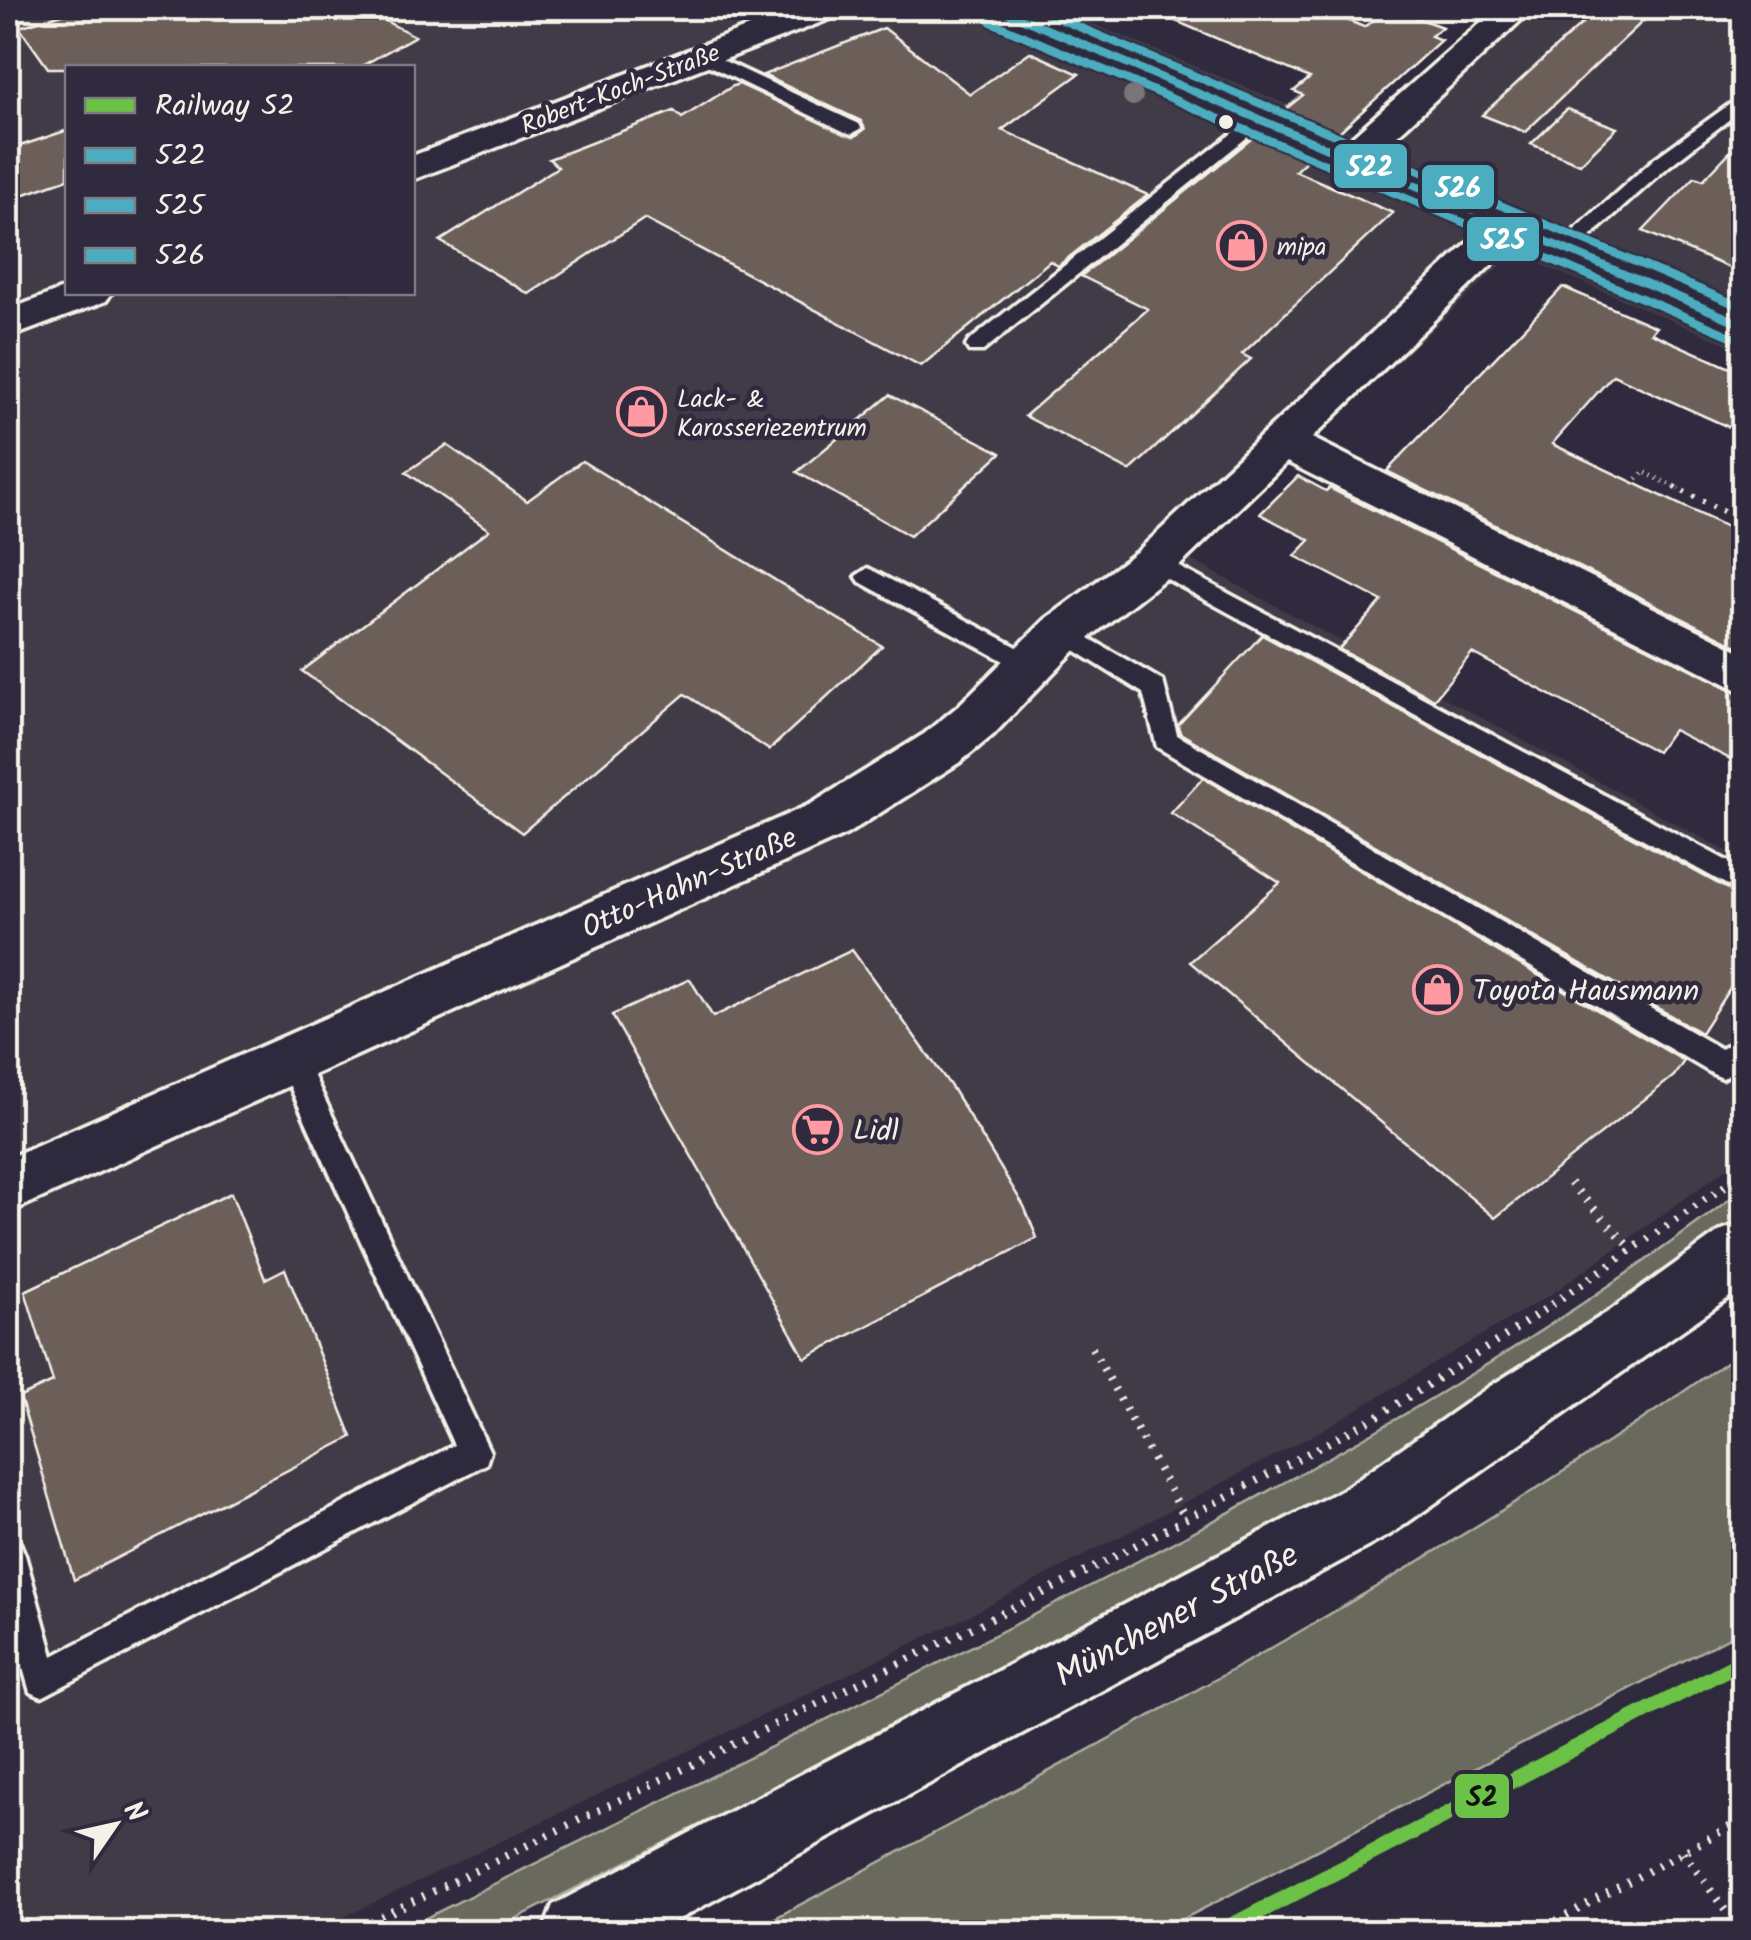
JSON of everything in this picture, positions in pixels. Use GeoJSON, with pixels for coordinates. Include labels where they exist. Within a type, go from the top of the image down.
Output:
{"type":"FeatureCollection","features":[{"type":"Feature","properties":{"kind":"street","name":"Robert-Koch-Straße"},"geometry":{"type":"LineString","coordinates":[[415,167],[828,8]]}},
{"type":"Feature","properties":{"kind":"street"},"geometry":{"type":"LineString","coordinates":[[996,8],[1744,325]]}},
{"type":"Feature","properties":{"kind":"street"},"geometry":{"type":"LineString","coordinates":[[1352,158],[1517,8]]}},
{"type":"Feature","properties":{"kind":"street","name":"Otto-Hahn-Straße"},"geometry":{"type":"LineString","coordinates":[[8,1186],[829,819],[942,748],[1048,649],[1155,562],[1511,224]]}},
{"type":"Feature","properties":{"kind":"street"},"geometry":{"type":"LineString","coordinates":[[8,325],[84,295]]}},
{"type":"Feature","properties":{"kind":"street"},"geometry":{"type":"LineString","coordinates":[[1283,442],[1744,675]]}},
{"type":"Feature","properties":{"kind":"street","name":"Münchener Straße"},"geometry":{"type":"LineString","coordinates":[[580,1932],[1368,1511],[1744,1250]]}},
{"type":"Feature","properties":{"kind":"lane"},"geometry":{"type":"LineString","coordinates":[[703,56],[852,128]]}},
{"type":"Feature","properties":{"kind":"lane"},"geometry":{"type":"LineString","coordinates":[[1566,248],[1662,162],[1744,98]]}},
{"type":"Feature","properties":{"kind":"lane"},"geometry":{"type":"LineString","coordinates":[[976,346],[1259,118]]}},
{"type":"Feature","properties":{"kind":"lane"},"geometry":{"type":"LineString","coordinates":[[1155,562],[1744,883]]}},
{"type":"Feature","properties":{"kind":"lane"},"geometry":{"type":"LineString","coordinates":[[868,576],[1154,688],[1166,740],[1723,1065],[1744,1045]]}},
{"type":"Feature","properties":{"kind":"lane"},"geometry":{"type":"LineString","coordinates":[[8,1555],[42,1680],[474,1452],[292,1060]]}},
{"type":"Feature","properties":{"kind":"path"},"geometry":{"type":"LineString","coordinates":[[1634,483],[1644,472],[1744,521]]}},
{"type":"Feature","properties":{"kind":"path"},"geometry":{"type":"LineString","coordinates":[[350,1932],[806,1712],[1378,1416],[1744,1173]]}},
{"type":"Feature","properties":{"kind":"path"},"geometry":{"type":"LineString","coordinates":[[1570,1183],[1633,1250]]}},
{"type":"Feature","properties":{"kind":"path"},"geometry":{"type":"LineString","coordinates":[[1092,1348],[1186,1518]]}},
{"type":"Feature","properties":{"kind":"path"},"geometry":{"type":"LineString","coordinates":[[1536,1932],[1744,1819]]}},
{"type":"Feature","properties":{"kind":"path"},"geometry":{"type":"LineString","coordinates":[[1683,1852],[1741,1932]]}},
{"type":"Feature","properties":{"kind":"shaded area"},"geometry":{"type":"Polygon","coordinates":[[[8,8],[1054,8],[1381,143],[1533,8],[1743,8],[1743,351],[1514,253],[1188,558],[1743,860],[1743,1157],[1553,1293],[1319,1432],[965,1618],[313,1932],[8,1932],[8,8]]]}},
{"type":"Feature","properties":{"kind":"green space"},"geometry":{"type":"Polygon","coordinates":[[[1743,1189],[1743,1228],[1357,1482],[1221,1558],[490,1932],[398,1932],[938,1664],[1279,1485],[1517,1346],[1743,1189]]]}},
{"type":"Feature","properties":{"kind":"green space"},"geometry":{"type":"Polygon","coordinates":[[[1743,1350],[1743,1630],[1158,1932],[749,1932],[1256,1657],[1503,1510],[1743,1350]]]}},
{"type":"Feature","properties":{"kind":"building"},"geometry":{"type":"Polygon","coordinates":[[[82,8],[359,8],[415,36],[363,65],[48,68],[19,27],[82,8]]]}},
{"type":"Feature","properties":{"kind":"building"},"geometry":{"type":"Polygon","coordinates":[[[1145,8],[1317,8],[1364,27],[1390,8],[1442,27],[1431,36],[1441,40],[1337,134],[1283,111],[1303,95],[1294,91],[1310,78],[1145,8]]]}},
{"type":"Feature","properties":{"kind":"building"},"geometry":{"type":"Polygon","coordinates":[[[1599,8],[1657,8],[1525,132],[1482,115],[1599,8]]]}},
{"type":"Feature","properties":{"kind":"building"},"geometry":{"type":"Polygon","coordinates":[[[884,28],[970,94],[1030,52],[1079,74],[1002,130],[1148,195],[1058,266],[1050,261],[921,366],[644,219],[529,294],[440,241],[558,167],[549,159],[674,111],[682,118],[739,84],[854,137],[865,129],[861,121],[763,75],[884,28]]]}},
{"type":"Feature","properties":{"kind":"building"},"geometry":{"type":"Polygon","coordinates":[[[1567,109],[1617,128],[1580,164],[1531,144],[1567,109]]]}},
{"type":"Feature","properties":{"kind":"building"},"geometry":{"type":"Polygon","coordinates":[[[65,131],[65,180],[8,200],[8,150],[65,131]]]}},
{"type":"Feature","properties":{"kind":"building"},"geometry":{"type":"Polygon","coordinates":[[[1256,135],[1309,158],[1295,171],[1393,213],[1242,354],[1251,359],[1130,471],[1025,416],[1148,309],[1081,276],[1256,135]]]}},
{"type":"Feature","properties":{"kind":"building"},"geometry":{"type":"Polygon","coordinates":[[[1744,137],[1744,274],[1643,231],[1695,177],[1703,180],[1744,137]]]}},
{"type":"Feature","properties":{"kind":"building"},"geometry":{"type":"Polygon","coordinates":[[[1563,287],[1656,327],[1651,333],[1744,374],[1744,434],[1613,375],[1552,444],[1744,535],[1744,649],[1387,471],[1563,287]]]}},
{"type":"Feature","properties":{"kind":"building"},"geometry":{"type":"Polygon","coordinates":[[[890,395],[1001,453],[910,536],[797,472],[890,395]]]}},
{"type":"Feature","properties":{"kind":"building"},"geometry":{"type":"Polygon","coordinates":[[[447,445],[527,501],[582,461],[882,646],[769,750],[685,694],[522,833],[302,671],[489,530],[406,472],[447,445]]]}},
{"type":"Feature","properties":{"kind":"building"},"geometry":{"type":"Polygon","coordinates":[[[1298,476],[1744,696],[1744,766],[1673,730],[1657,752],[1472,653],[1434,699],[1339,649],[1382,601],[1295,556],[1310,540],[1260,514],[1298,476]]]}},
{"type":"Feature","properties":{"kind":"building"},"geometry":{"type":"Polygon","coordinates":[[[1262,635],[1744,898],[1744,966],[1701,1033],[1180,733],[1178,725],[1262,635]]]}},
{"type":"Feature","properties":{"kind":"building"},"geometry":{"type":"Polygon","coordinates":[[[1203,778],[1684,1061],[1674,1076],[1495,1218],[1190,962],[1280,883],[1171,813],[1203,778]]]}},
{"type":"Feature","properties":{"kind":"building"},"geometry":{"type":"Polygon","coordinates":[[[852,950],[952,1088],[1024,1206],[1037,1238],[805,1358],[612,1015],[690,979],[713,1017],[852,950]]]}},
{"type":"Feature","properties":{"kind":"building"},"geometry":{"type":"Polygon","coordinates":[[[231,1193],[265,1279],[285,1269],[352,1437],[74,1580],[20,1397],[53,1382],[25,1291],[231,1193]]]}},
{"type":"Feature","properties":{"kind":"rail line","name":"S2"},"geometry":{"type":"LineString","coordinates":[[1220,1932],[1744,1660]]}},
{"type":"Feature","properties":{"kind":"transit line","name":"522"},"geometry":{"type":"LineString","coordinates":[[997,8],[1744,325]]}},
{"type":"Feature","properties":{"kind":"transit line","name":"526"},"geometry":{"type":"LineString","coordinates":[[1034,8],[1744,308]]}},
{"type":"Feature","properties":{"kind":"transit line","name":"525"},"geometry":{"type":"LineString","coordinates":[[991,22],[1738,339]]}},
{"type":"Feature","properties":{"kind":"place","name":"mipa"},"geometry":{"type":"Point","coordinates":[1242,246]}},
{"type":"Feature","properties":{"kind":"place","name":"Lack- & Karosseriezentrum"},"geometry":{"type":"Point","coordinates":[642,412]}},
{"type":"Feature","properties":{"kind":"place","name":"Toyota Hausmann"},"geometry":{"type":"Point","coordinates":[1438,990]}},
{"type":"Feature","properties":{"kind":"place","name":"Lidl"},"geometry":{"type":"Point","coordinates":[818,1130]}}]}
